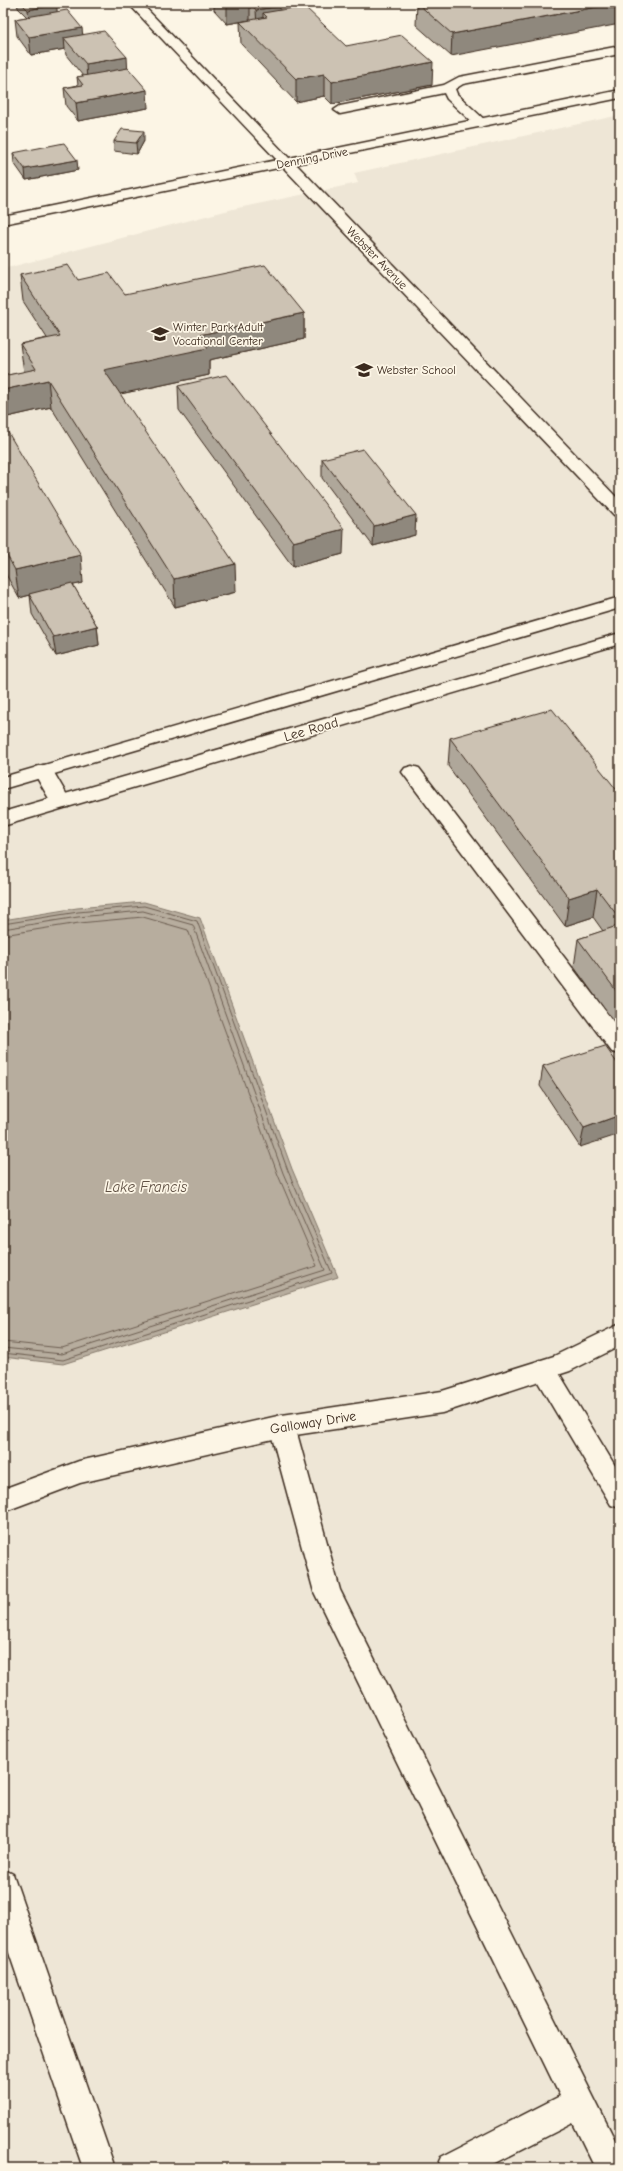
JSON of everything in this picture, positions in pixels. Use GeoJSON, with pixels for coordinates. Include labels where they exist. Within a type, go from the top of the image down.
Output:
{"type":"FeatureCollection","features":[{"type":"Feature","properties":{"kind":"street","name":"Webster Avenue"},"geometry":{"type":"LineString","coordinates":[[134,3],[620,512]]}},
{"type":"Feature","properties":{"kind":"street"},"geometry":{"type":"LineString","coordinates":[[340,110],[448,88],[459,81],[620,50]]}},
{"type":"Feature","properties":{"kind":"street"},"geometry":{"type":"LineString","coordinates":[[448,88],[452,96],[481,123]]}},
{"type":"Feature","properties":{"kind":"street","name":"Denning Drive"},"geometry":{"type":"LineString","coordinates":[[3,220],[620,94]]}},
{"type":"Feature","properties":{"kind":"street"},"geometry":{"type":"LineString","coordinates":[[3,783],[620,602]]}},
{"type":"Feature","properties":{"kind":"street","name":"Lee Road"},"geometry":{"type":"LineString","coordinates":[[3,820],[620,638]]}},
{"type":"Feature","properties":{"kind":"street"},"geometry":{"type":"LineString","coordinates":[[43,771],[61,802]]}},
{"type":"Feature","properties":{"kind":"street"},"geometry":{"type":"LineString","coordinates":[[412,772],[620,1046]]}},
{"type":"Feature","properties":{"kind":"street","name":"Galloway Drive"},"geometry":{"type":"LineString","coordinates":[[3,1501],[79,1472],[282,1426],[442,1402],[561,1364],[620,1334]]}},
{"type":"Feature","properties":{"kind":"street"},"geometry":{"type":"LineString","coordinates":[[544,1370],[620,1497]]}},
{"type":"Feature","properties":{"kind":"street"},"geometry":{"type":"LineString","coordinates":[[282,1426],[327,1592],[612,2168]]}},
{"type":"Feature","properties":{"kind":"street"},"geometry":{"type":"LineString","coordinates":[[3,1884],[10,1934],[99,2168]]}},
{"type":"Feature","properties":{"kind":"street"},"geometry":{"type":"LineString","coordinates":[[452,2168],[580,2102]]}},
{"type":"Feature","properties":{"kind":"shaded area"},"geometry":{"type":"Polygon","coordinates":[[[620,115],[620,2168],[3,2168],[3,269],[233,209],[358,183],[354,173],[620,115]]]}},
{"type":"Feature","properties":{"kind":"water","name":"Lake Francis"},"geometry":{"type":"Polygon","coordinates":[[[144,902],[200,918],[292,1169],[338,1277],[63,1364],[3,1357],[3,920],[77,908],[144,902]]]}},
{"type":"Feature","properties":{"kind":"building"},"geometry":{"type":"Polygon","coordinates":[[[21,3],[55,3],[57,4],[28,10],[21,3]]]}},
{"type":"Feature","properties":{"kind":"building"},"geometry":{"type":"Polygon","coordinates":[[[223,3],[249,3],[227,7],[223,3]]]}},
{"type":"Feature","properties":{"kind":"building"},"geometry":{"type":"Polygon","coordinates":[[[250,3],[277,3],[280,6],[256,10],[250,3]]]}},
{"type":"Feature","properties":{"kind":"building"},"geometry":{"type":"Polygon","coordinates":[[[417,3],[618,3],[452,34],[417,3]]]}},
{"type":"Feature","properties":{"kind":"building"},"geometry":{"type":"Polygon","coordinates":[[[304,6],[346,46],[402,35],[433,62],[332,82],[324,74],[296,79],[240,22],[267,17],[263,13],[304,6]]]}},
{"type":"Feature","properties":{"kind":"building"},"geometry":{"type":"Polygon","coordinates":[[[67,10],[82,28],[29,37],[15,19],[67,10]]]}},
{"type":"Feature","properties":{"kind":"building"},"geometry":{"type":"Polygon","coordinates":[[[104,31],[127,57],[86,64],[64,38],[104,31]]]}},
{"type":"Feature","properties":{"kind":"building"},"geometry":{"type":"Polygon","coordinates":[[[128,68],[147,90],[76,103],[64,88],[83,85],[77,77],[128,68]]]}},
{"type":"Feature","properties":{"kind":"building"},"geometry":{"type":"Polygon","coordinates":[[[122,129],[144,131],[136,143],[114,141],[122,129]]]}},
{"type":"Feature","properties":{"kind":"building"},"geometry":{"type":"Polygon","coordinates":[[[64,143],[77,160],[25,169],[13,153],[64,143]]]}},
{"type":"Feature","properties":{"kind":"building"},"geometry":{"type":"Polygon","coordinates":[[[68,265],[78,280],[109,273],[125,294],[265,265],[304,313],[199,335],[208,348],[104,370],[235,564],[174,579],[48,380],[3,390],[3,376],[36,369],[20,344],[60,336],[20,275],[68,265]]]}},
{"type":"Feature","properties":{"kind":"building"},"geometry":{"type":"Polygon","coordinates":[[[226,375],[344,529],[293,542],[178,386],[226,375]]]}},
{"type":"Feature","properties":{"kind":"building"},"geometry":{"type":"Polygon","coordinates":[[[3,424],[81,555],[15,570],[3,548],[3,424]]]}},
{"type":"Feature","properties":{"kind":"building"},"geometry":{"type":"Polygon","coordinates":[[[363,449],[416,515],[374,526],[322,459],[363,449]]]}},
{"type":"Feature","properties":{"kind":"building"},"geometry":{"type":"Polygon","coordinates":[[[72,583],[97,626],[53,637],[29,594],[72,583]]]}},
{"type":"Feature","properties":{"kind":"building"},"geometry":{"type":"Polygon","coordinates":[[[552,709],[620,794],[620,919],[597,889],[569,898],[450,738],[552,709]]]}},
{"type":"Feature","properties":{"kind":"building"},"geometry":{"type":"Polygon","coordinates":[[[620,925],[620,996],[578,939],[620,925]]]}},
{"type":"Feature","properties":{"kind":"building"},"geometry":{"type":"Polygon","coordinates":[[[605,1046],[620,1067],[620,1115],[584,1128],[543,1066],[605,1046]]]}},
{"type":"Feature","properties":{"kind":"place","name":"Winter Park Adult Vocational Center"},"geometry":{"type":"Point","coordinates":[160,334]}},
{"type":"Feature","properties":{"kind":"place","name":"Webster School"},"geometry":{"type":"Point","coordinates":[364,370]}}]}
